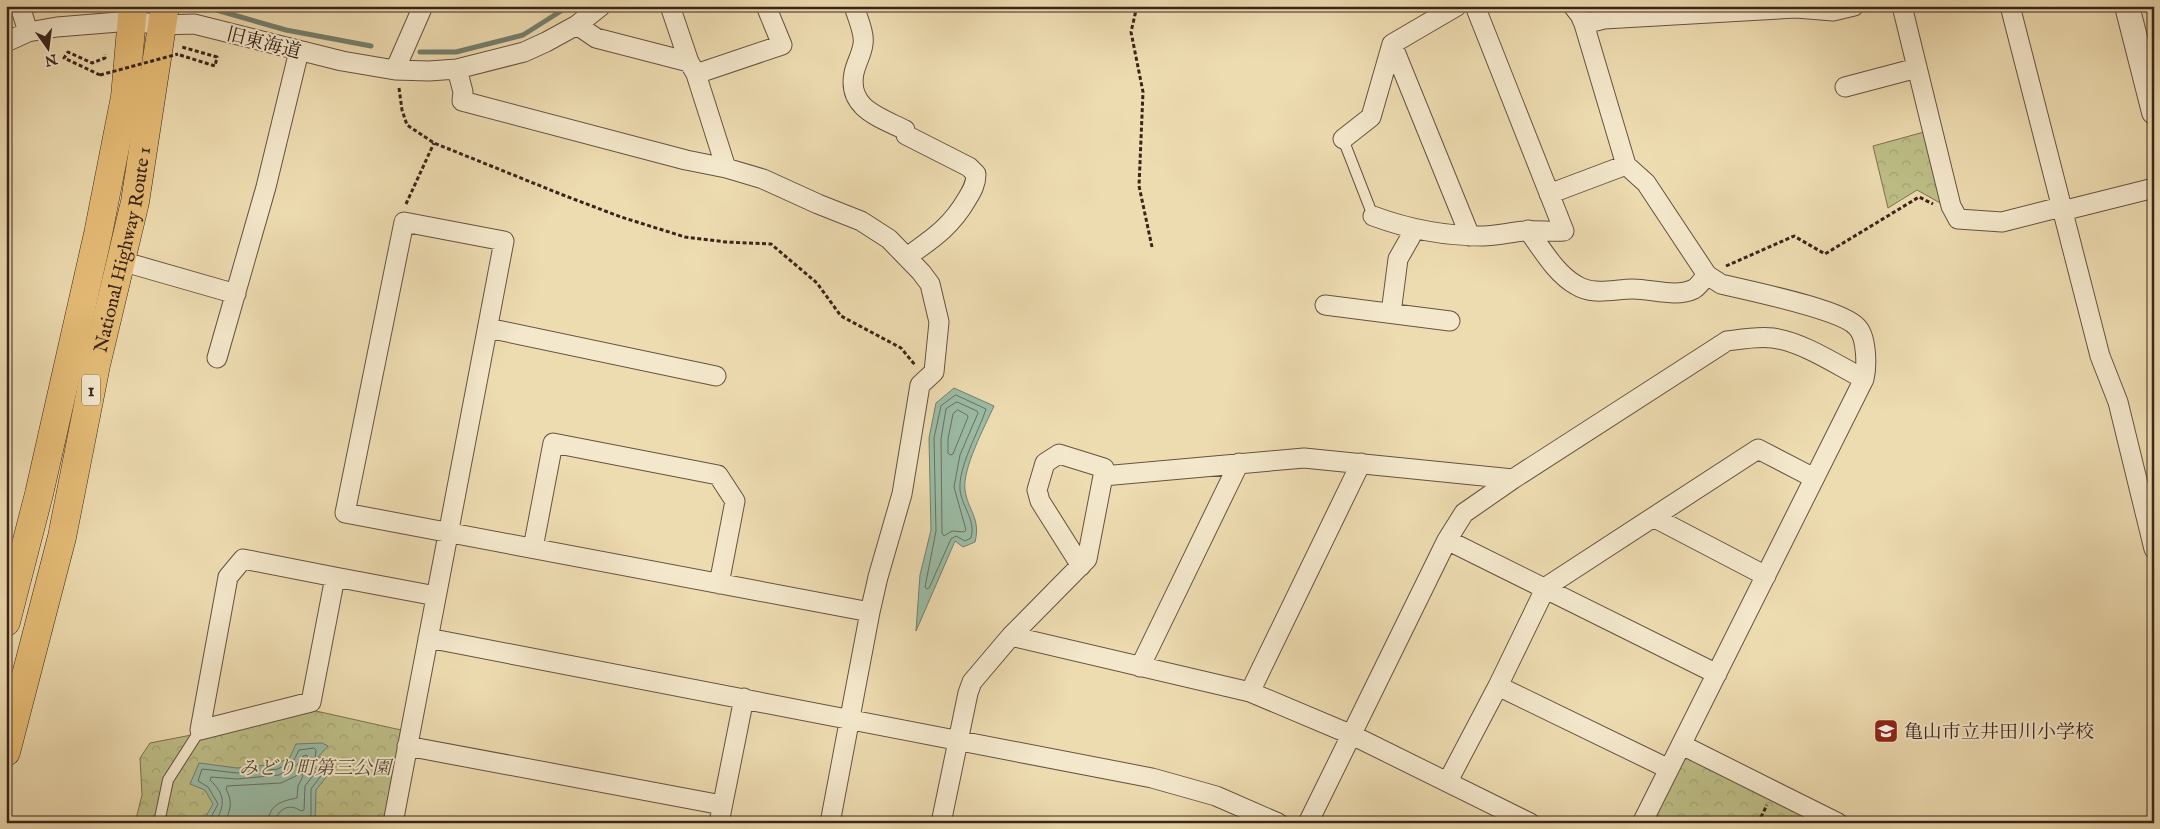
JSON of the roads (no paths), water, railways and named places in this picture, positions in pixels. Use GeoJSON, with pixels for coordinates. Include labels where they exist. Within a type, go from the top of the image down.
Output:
{"type":"FeatureCollection","features":[{"type":"Feature","properties":{"kind":"highway","name":"National Highway Route 1"},"geometry":{"type":"LineString","coordinates":[[6,752],[62,537],[96,365],[135,202],[174,15]]}},
{"type":"Feature","properties":{"kind":"highway","name":"National Highway Route 1"},"geometry":{"type":"LineString","coordinates":[[6,622],[38,494],[98,234],[124,96],[125,16]]}},
{"type":"Feature","properties":{"kind":"street"},"geometry":{"type":"LineString","coordinates":[[20,6],[28,32]]}},
{"type":"Feature","properties":{"kind":"street"},"geometry":{"type":"LineString","coordinates":[[395,70],[423,6]]}},
{"type":"Feature","properties":{"kind":"street","name":"旧東海道"},"geometry":{"type":"LineString","coordinates":[[6,42],[28,32],[125,16],[174,15],[194,24],[342,61],[395,70],[429,71],[457,69],[524,52],[577,25],[601,6]]}},
{"type":"Feature","properties":{"kind":"street"},"geometry":{"type":"LineString","coordinates":[[670,6],[726,168]]}},
{"type":"Feature","properties":{"kind":"street"},"geometry":{"type":"LineString","coordinates":[[577,25],[596,38],[692,68],[782,45],[766,6]]}},
{"type":"Feature","properties":{"kind":"street"},"geometry":{"type":"LineString","coordinates":[[854,6],[864,42],[852,85],[854,94],[860,104],[868,111],[905,130],[906,135],[969,168],[976,174],[974,186],[949,224],[944,230],[907,257]]}},
{"type":"Feature","properties":{"kind":"street"},"geometry":{"type":"LineString","coordinates":[[1343,139],[1371,117],[1392,44],[1457,6]]}},
{"type":"Feature","properties":{"kind":"street"},"geometry":{"type":"LineString","coordinates":[[1373,216],[1400,226],[1470,236],[1485,236],[1528,230],[1546,233],[1564,231],[1475,6]]}},
{"type":"Feature","properties":{"kind":"street"},"geometry":{"type":"LineString","coordinates":[[1573,6],[1584,24],[1626,165],[1646,183],[1707,275],[1721,284],[1835,313],[1858,328],[1864,344],[1866,371],[1864,379],[1642,823]]}},
{"type":"Feature","properties":{"kind":"street"},"geometry":{"type":"LineString","coordinates":[[1584,24],[1604,19],[1733,8],[1796,8],[1833,11],[1854,6]]}},
{"type":"Feature","properties":{"kind":"street"},"geometry":{"type":"LineString","coordinates":[[1902,6],[1951,206],[1958,219],[2002,222],[2154,188]]}},
{"type":"Feature","properties":{"kind":"street"},"geometry":{"type":"LineString","coordinates":[[2010,6],[2100,356],[2118,402],[2154,549]]}},
{"type":"Feature","properties":{"kind":"street"},"geometry":{"type":"LineString","coordinates":[[2127,6],[2154,112]]}},
{"type":"Feature","properties":{"kind":"street"},"geometry":{"type":"LineString","coordinates":[[1392,44],[1470,236]]}},
{"type":"Feature","properties":{"kind":"street"},"geometry":{"type":"LineString","coordinates":[[217,358],[266,187],[299,51]]}},
{"type":"Feature","properties":{"kind":"street"},"geometry":{"type":"LineString","coordinates":[[1844,87],[1917,68]]}},
{"type":"Feature","properties":{"kind":"street"},"geometry":{"type":"LineString","coordinates":[[457,69],[463,92],[462,101],[763,179],[861,221],[889,239],[930,284],[939,322],[934,372],[920,385],[902,494],[870,612],[830,823]]}},
{"type":"Feature","properties":{"kind":"street"},"geometry":{"type":"LineString","coordinates":[[1549,194],[1626,165]]}},
{"type":"Feature","properties":{"kind":"street"},"geometry":{"type":"LineString","coordinates":[[393,823],[448,531],[504,241],[404,222],[345,513],[448,531],[870,612]]}},
{"type":"Feature","properties":{"kind":"street"},"geometry":{"type":"LineString","coordinates":[[1391,313],[1398,259],[1415,228]]}},
{"type":"Feature","properties":{"kind":"street"},"geometry":{"type":"LineString","coordinates":[[1528,230],[1564,277],[1577,286],[1590,290],[1603,292],[1634,289],[1679,293],[1695,288],[1707,275]]}},
{"type":"Feature","properties":{"kind":"street"},"geometry":{"type":"LineString","coordinates":[[121,261],[236,294]]}},
{"type":"Feature","properties":{"kind":"street"},"geometry":{"type":"LineString","coordinates":[[1325,305],[1450,321]]}},
{"type":"Feature","properties":{"kind":"street"},"geometry":{"type":"LineString","coordinates":[[488,328],[716,376]]}},
{"type":"Feature","properties":{"kind":"street"},"geometry":{"type":"LineString","coordinates":[[1308,823],[1447,540],[1464,514],[1513,479],[1727,341],[1752,337],[1772,338],[1791,342],[1864,379]]}},
{"type":"Feature","properties":{"kind":"street"},"geometry":{"type":"LineString","coordinates":[[533,548],[553,443],[699,471],[718,475],[735,501],[719,584]]}},
{"type":"Feature","properties":{"kind":"street"},"geometry":{"type":"LineString","coordinates":[[1448,781],[1498,686],[1546,587],[1655,518],[1758,449],[1814,478]]}},
{"type":"Feature","properties":{"kind":"street"},"geometry":{"type":"LineString","coordinates":[[941,823],[957,740],[972,682],[1011,636],[1087,559],[1104,468],[1059,454],[1045,463],[1037,490],[1040,501],[1080,566]]}},
{"type":"Feature","properties":{"kind":"street"},"geometry":{"type":"LineString","coordinates":[[1103,476],[1304,458],[1361,462],[1513,479]]}},
{"type":"Feature","properties":{"kind":"street"},"geometry":{"type":"LineString","coordinates":[[1250,692],[1361,462]]}},
{"type":"Feature","properties":{"kind":"street"},"geometry":{"type":"LineString","coordinates":[[1140,667],[1239,464]]}},
{"type":"Feature","properties":{"kind":"street"},"geometry":{"type":"LineString","coordinates":[[1655,518],[1766,576]]}},
{"type":"Feature","properties":{"kind":"street"},"geometry":{"type":"LineString","coordinates":[[1447,540],[1546,587],[1717,674]]}},
{"type":"Feature","properties":{"kind":"street"},"geometry":{"type":"LineString","coordinates":[[335,577],[311,702],[200,730],[228,577],[243,559],[436,596]]}},
{"type":"Feature","properties":{"kind":"street"},"geometry":{"type":"LineString","coordinates":[[1011,636],[1250,692],[1352,735],[1530,823]]}},
{"type":"Feature","properties":{"kind":"street"},"geometry":{"type":"LineString","coordinates":[[428,638],[1170,782],[1216,796],[1278,823]]}},
{"type":"Feature","properties":{"kind":"street"},"geometry":{"type":"LineString","coordinates":[[1498,686],[1669,769]]}},
{"type":"Feature","properties":{"kind":"street"},"geometry":{"type":"LineString","coordinates":[[408,746],[721,814],[744,698]]}},
{"type":"Feature","properties":{"kind":"street"},"geometry":{"type":"LineString","coordinates":[[1682,744],[1838,823]]}},
{"type":"Feature","properties":{"kind":"lane"},"geometry":{"type":"LineString","coordinates":[[1343,139],[1373,216]]}},
{"type":"Feature","properties":{"kind":"lane"},"geometry":{"type":"LineString","coordinates":[[159,823],[168,780],[200,730]]}},
{"type":"Feature","properties":{"kind":"water"},"geometry":{"type":"Polygon","coordinates":[[[954,388],[994,406],[970,459],[965,481],[965,490],[976,527],[975,542],[963,547],[955,541],[916,631],[920,575],[931,530],[929,438],[936,403],[954,388]]]}},
{"type":"Feature","properties":{"kind":"water"},"geometry":{"type":"Polygon","coordinates":[[[322,743],[328,746],[318,757],[331,758],[331,771],[316,790],[315,823],[296,823],[290,817],[285,823],[202,823],[213,804],[205,790],[190,784],[199,763],[237,768],[277,764],[290,757],[296,744],[322,743]]]}},
{"type":"Feature","properties":{"kind":"waterway"},"geometry":{"type":"LineString","coordinates":[[34,10],[56,6]]}},
{"type":"Feature","properties":{"kind":"waterway"},"geometry":{"type":"LineString","coordinates":[[420,52],[456,52],[523,35],[569,6]]}},
{"type":"Feature","properties":{"kind":"waterway"},"geometry":{"type":"LineString","coordinates":[[206,7],[286,30],[371,46]]}},
{"type":"Feature","properties":{"kind":"place","name":"亀山市立井田川小学校"},"geometry":{"type":"Point","coordinates":[1886,731]}},
{"type":"Feature","properties":{"kind":"park label","name":"みどり町第三公園"},"geometry":{"type":"Point","coordinates":[315,767]}}]}
